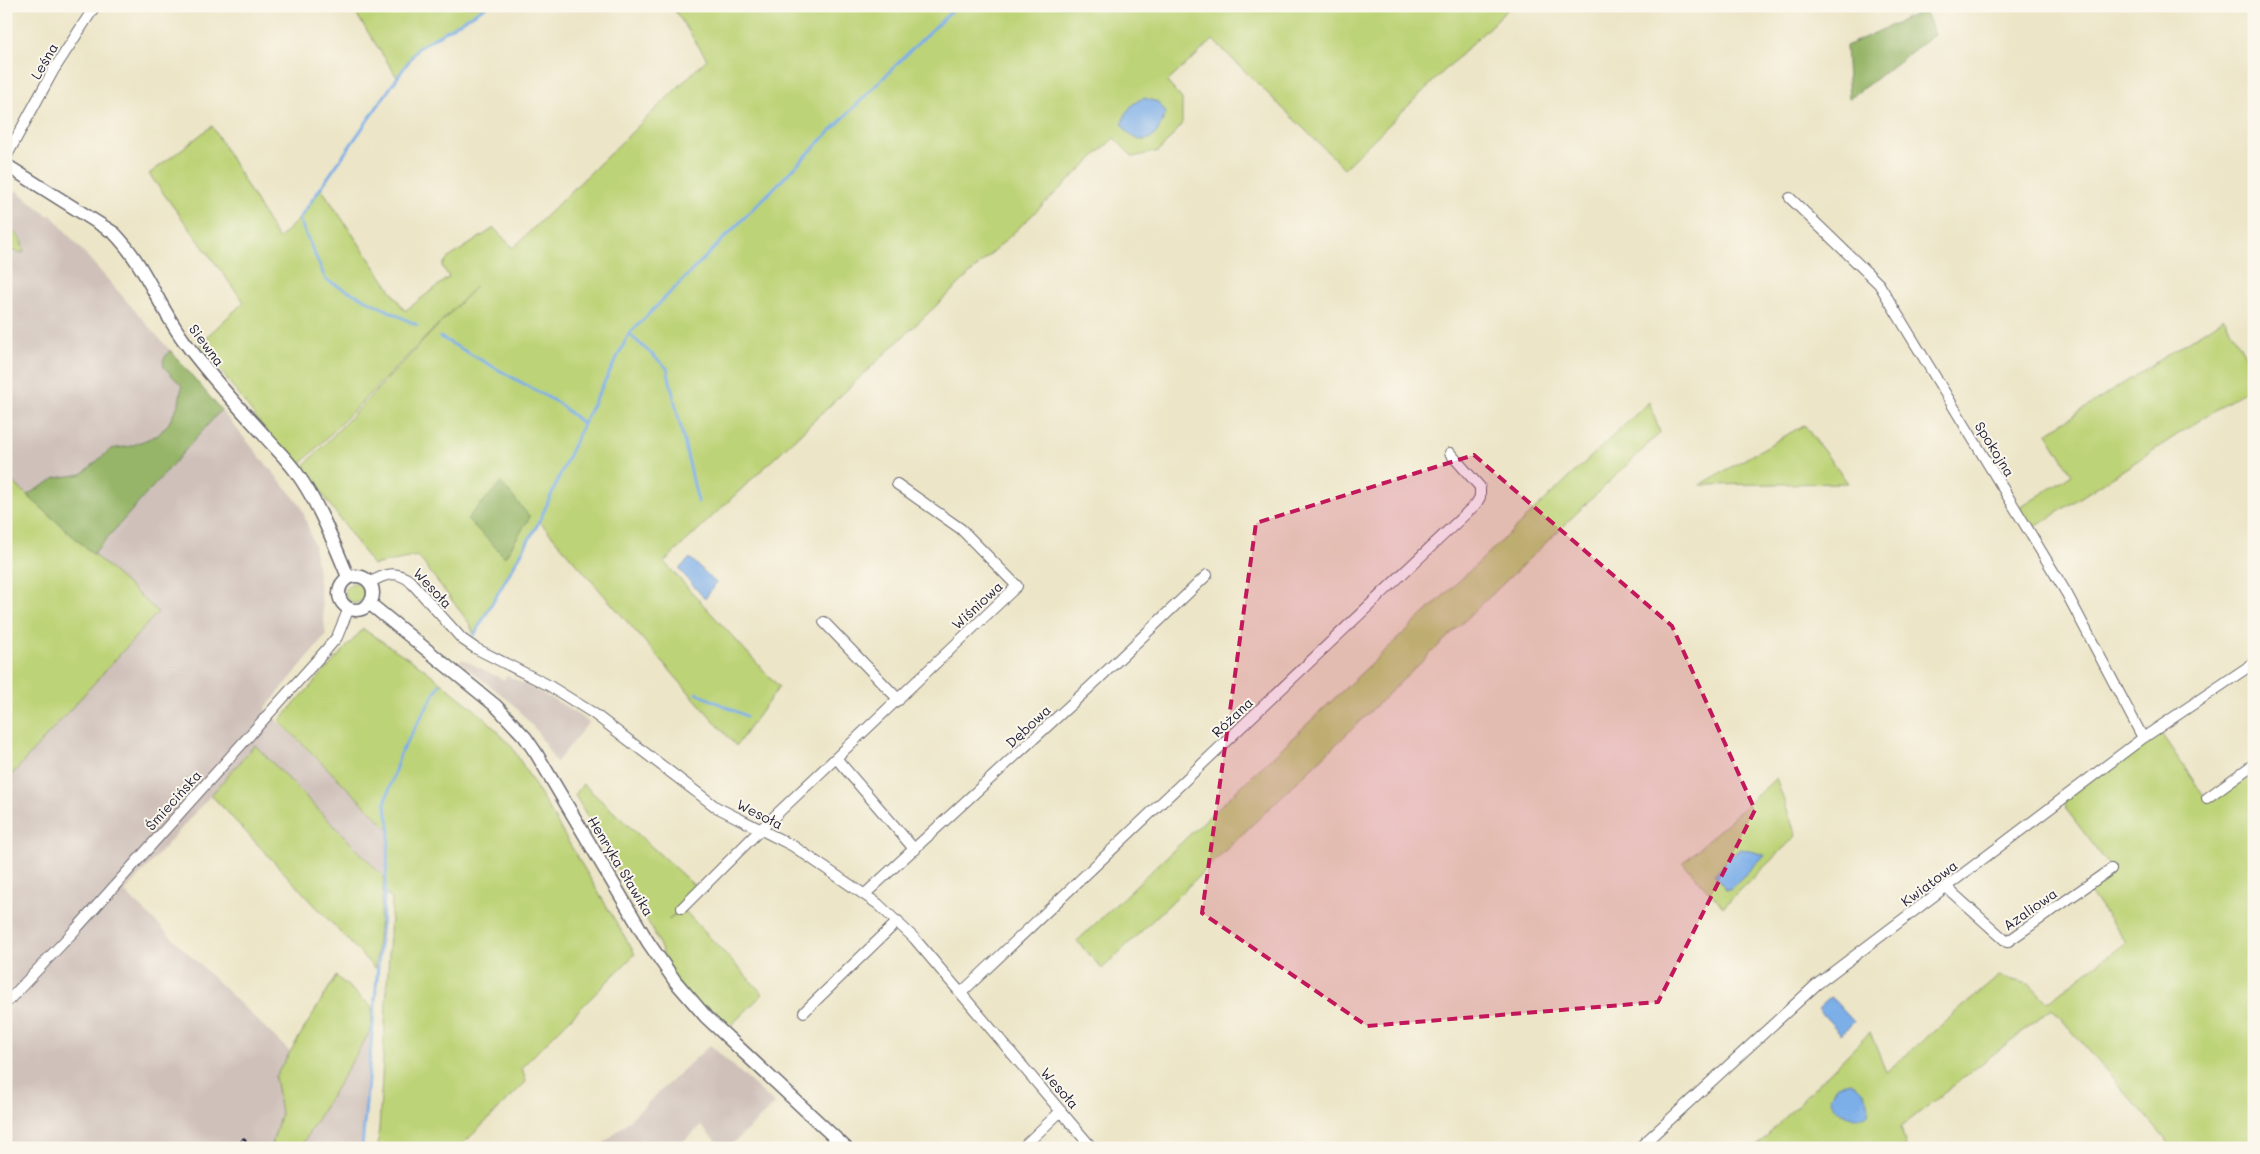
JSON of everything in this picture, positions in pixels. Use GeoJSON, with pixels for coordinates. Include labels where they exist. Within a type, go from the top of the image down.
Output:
{"type":"FeatureCollection","features":[{"type":"Feature","properties":{"kind":"main road","name":"Siewna"},"geometry":{"type":"LineString","coordinates":[[6,166],[114,233],[126,245],[143,270],[183,340],[209,373],[295,470],[322,514],[348,577]]}},
{"type":"Feature","properties":{"kind":"main road"},"geometry":{"type":"LineString","coordinates":[[357,576],[369,583],[373,593],[369,603],[360,609],[349,608],[341,602],[338,594],[341,584],[348,577],[357,576]]}},
{"type":"Feature","properties":{"kind":"main road","name":"Henryka Sławika"},"geometry":{"type":"LineString","coordinates":[[369,603],[496,706],[510,720],[536,753],[648,942],[675,981],[706,1017],[846,1148]]}},
{"type":"Feature","properties":{"kind":"street","name":"Leśna"},"geometry":{"type":"LineString","coordinates":[[6,157],[53,71],[95,6]]}},
{"type":"Feature","properties":{"kind":"street","name":"Spokojna"},"geometry":{"type":"LineString","coordinates":[[1790,198],[1879,284],[2067,594],[2143,738]]}},
{"type":"Feature","properties":{"kind":"street","name":"Różana"},"geometry":{"type":"LineString","coordinates":[[961,993],[1476,504],[1480,497],[1480,487],[1450,453]]}},
{"type":"Feature","properties":{"kind":"street","name":"Wiśniowa"},"geometry":{"type":"LineString","coordinates":[[682,908],[760,830],[1017,586],[961,529],[897,484]]}},
{"type":"Feature","properties":{"kind":"street","name":"Wesoła"},"geometry":{"type":"LineString","coordinates":[[369,583],[384,575],[402,575],[410,580],[462,639],[475,648],[548,685],[593,713],[716,807],[793,846],[865,894],[898,921],[1092,1148]]}},
{"type":"Feature","properties":{"kind":"street","name":"Dębowa"},"geometry":{"type":"LineString","coordinates":[[865,894],[915,850],[1206,576]]}},
{"type":"Feature","properties":{"kind":"street","name":"Śmiecińska"},"geometry":{"type":"LineString","coordinates":[[6,1004],[76,929],[326,650],[337,637],[349,608]]}},
{"type":"Feature","properties":{"kind":"street"},"geometry":{"type":"LineString","coordinates":[[824,622],[899,700]]}},
{"type":"Feature","properties":{"kind":"street","name":"Kwiatowa"},"geometry":{"type":"LineString","coordinates":[[1639,1148],[1816,984],[1947,888],[2143,738],[2254,663]]}},
{"type":"Feature","properties":{"kind":"street"},"geometry":{"type":"LineString","coordinates":[[836,758],[915,850]]}},
{"type":"Feature","properties":{"kind":"street"},"geometry":{"type":"LineString","coordinates":[[2207,798],[2254,764]]}},
{"type":"Feature","properties":{"kind":"street","name":"Azaliowa"},"geometry":{"type":"LineString","coordinates":[[1947,888],[2007,942],[2111,869]]}},
{"type":"Feature","properties":{"kind":"street"},"geometry":{"type":"LineString","coordinates":[[804,1012],[898,921]]}},
{"type":"Feature","properties":{"kind":"street"},"geometry":{"type":"LineString","coordinates":[[1022,1148],[1061,1111]]}},
{"type":"Feature","properties":{"kind":"highlighted area"},"geometry":{"type":"Polygon","coordinates":[[[1474,455],[1672,626],[1755,810],[1658,1002],[1367,1026],[1202,913],[1256,523],[1474,455]]]}},
{"type":"Feature","properties":{"kind":"shaded area"},"geometry":{"type":"Polygon","coordinates":[[[6,189],[17,191],[47,215],[51,215],[196,380],[301,506],[314,545],[326,635],[265,709],[390,830],[384,877],[255,745],[125,892],[291,1053],[275,1078],[281,1113],[271,1148],[6,1148],[6,781],[158,612],[6,476],[6,189]]]}},
{"type":"Feature","properties":{"kind":"shaded area"},"geometry":{"type":"Polygon","coordinates":[[[462,659],[504,680],[507,675],[562,704],[589,722],[556,763],[537,731],[513,704],[460,662],[462,659]]]}},
{"type":"Feature","properties":{"kind":"shaded area"},"geometry":{"type":"Polygon","coordinates":[[[372,1028],[362,1148],[300,1148],[372,1028]]]}},
{"type":"Feature","properties":{"kind":"shaded area"},"geometry":{"type":"Polygon","coordinates":[[[710,1045],[775,1104],[728,1148],[722,1148],[701,1126],[676,1148],[599,1148],[710,1045]]]}},
{"type":"Feature","properties":{"kind":"green space"},"geometry":{"type":"Polygon","coordinates":[[[351,6],[487,6],[418,48],[397,77],[351,6]]]}},
{"type":"Feature","properties":{"kind":"green space"},"geometry":{"type":"Polygon","coordinates":[[[672,6],[1511,6],[1344,168],[1213,40],[1167,82],[1182,99],[1182,125],[1159,151],[1133,157],[1114,138],[664,562],[779,687],[736,746],[540,522],[474,635],[470,624],[418,556],[373,565],[303,467],[476,286],[295,470],[200,343],[244,302],[149,174],[212,126],[278,239],[299,219],[321,188],[405,311],[449,277],[442,266],[447,259],[494,228],[513,248],[707,59],[672,6]]]}},
{"type":"Feature","properties":{"kind":"green space"},"geometry":{"type":"Polygon","coordinates":[[[1925,10],[1935,34],[1849,99],[1846,46],[1925,10]]]}},
{"type":"Feature","properties":{"kind":"green space"},"geometry":{"type":"Polygon","coordinates":[[[9,227],[21,239],[24,253],[7,250],[6,252],[9,227]]]}},
{"type":"Feature","properties":{"kind":"green space"},"geometry":{"type":"Polygon","coordinates":[[[2224,318],[2254,371],[2254,385],[2029,531],[2017,510],[2072,474],[2047,433],[2224,318]]]}},
{"type":"Feature","properties":{"kind":"green space"},"geometry":{"type":"Polygon","coordinates":[[[170,350],[221,410],[93,554],[27,495],[56,478],[82,474],[111,449],[131,446],[158,435],[169,423],[179,403],[182,386],[164,367],[163,360],[170,350]]]}},
{"type":"Feature","properties":{"kind":"green space"},"geometry":{"type":"Polygon","coordinates":[[[1649,402],[1660,433],[1102,969],[1077,941],[1649,402]]]}},
{"type":"Feature","properties":{"kind":"green space"},"geometry":{"type":"Polygon","coordinates":[[[1804,425],[1848,483],[1700,485],[1804,425]]]}},
{"type":"Feature","properties":{"kind":"green space"},"geometry":{"type":"Polygon","coordinates":[[[6,476],[158,612],[6,781],[6,476]]]}},
{"type":"Feature","properties":{"kind":"green space"},"geometry":{"type":"Polygon","coordinates":[[[501,483],[530,517],[505,557],[467,519],[501,483]]]}},
{"type":"Feature","properties":{"kind":"green space"},"geometry":{"type":"Polygon","coordinates":[[[355,583],[362,586],[365,593],[362,600],[355,603],[348,600],[345,593],[348,586],[355,583]]]}},
{"type":"Feature","properties":{"kind":"green space"},"geometry":{"type":"Polygon","coordinates":[[[363,629],[423,668],[485,718],[512,747],[635,954],[522,1067],[526,1082],[459,1148],[378,1148],[392,899],[384,892],[390,830],[279,721],[363,629]]]}},
{"type":"Feature","properties":{"kind":"green space"},"geometry":{"type":"Polygon","coordinates":[[[2158,729],[2209,803],[2254,772],[2254,1148],[2173,1148],[2052,1008],[1901,1127],[1906,1148],[1755,1148],[1870,1032],[1886,1072],[1999,976],[2031,985],[2047,1002],[2126,942],[2086,887],[2111,868],[2066,809],[2065,798],[2158,729]]]}},
{"type":"Feature","properties":{"kind":"green space"},"geometry":{"type":"Polygon","coordinates":[[[255,745],[384,877],[375,969],[211,795],[255,745]]]}},
{"type":"Feature","properties":{"kind":"green space"},"geometry":{"type":"Polygon","coordinates":[[[1776,778],[1796,836],[1723,907],[1683,863],[1776,778]]]}},
{"type":"Feature","properties":{"kind":"green space"},"geometry":{"type":"Polygon","coordinates":[[[583,784],[699,890],[668,920],[682,908],[763,994],[723,1033],[675,981],[654,932],[575,795],[583,784]]]}},
{"type":"Feature","properties":{"kind":"green space"},"geometry":{"type":"Polygon","coordinates":[[[336,976],[372,1007],[372,1028],[300,1148],[271,1148],[281,1113],[275,1077],[336,976]]]}},
{"type":"Feature","properties":{"kind":"water"},"geometry":{"type":"Polygon","coordinates":[[[1144,98],[1158,102],[1166,113],[1153,137],[1143,140],[1133,137],[1128,133],[1122,123],[1130,108],[1144,98]]]}},
{"type":"Feature","properties":{"kind":"water"},"geometry":{"type":"Polygon","coordinates":[[[690,558],[716,583],[705,599],[679,569],[690,558]]]}},
{"type":"Feature","properties":{"kind":"water"},"geometry":{"type":"Polygon","coordinates":[[[1742,849],[1765,855],[1730,889],[1726,889],[1714,874],[1736,852],[1742,849]]]}},
{"type":"Feature","properties":{"kind":"water"},"geometry":{"type":"Polygon","coordinates":[[[1831,997],[1854,1022],[1841,1034],[1818,1009],[1831,997]]]}},
{"type":"Feature","properties":{"kind":"water"},"geometry":{"type":"Polygon","coordinates":[[[1851,1082],[1865,1096],[1869,1109],[1868,1114],[1851,1117],[1840,1111],[1832,1102],[1830,1097],[1837,1085],[1851,1082]]]}},
{"type":"Feature","properties":{"kind":"waterway"},"geometry":{"type":"LineString","coordinates":[[417,325],[326,280],[299,219],[418,48],[487,6]]}},
{"type":"Feature","properties":{"kind":"waterway"},"geometry":{"type":"LineString","coordinates":[[583,424],[629,334],[957,6]]}},
{"type":"Feature","properties":{"kind":"waterway"},"geometry":{"type":"LineString","coordinates":[[629,334],[667,368],[698,502]]}},
{"type":"Feature","properties":{"kind":"waterway"},"geometry":{"type":"LineString","coordinates":[[440,337],[558,403],[583,424],[539,522],[474,635]]}},
{"type":"Feature","properties":{"kind":"waterway"},"geometry":{"type":"LineString","coordinates":[[362,1148],[390,830],[385,803],[400,754],[440,684]]}},
{"type":"Feature","properties":{"kind":"waterway"},"geometry":{"type":"LineString","coordinates":[[696,693],[746,716]]}},
{"type":"Feature","properties":{"kind":"railway"},"geometry":{"type":"LineString","coordinates":[[239,1148],[244,1140]]}}]}
